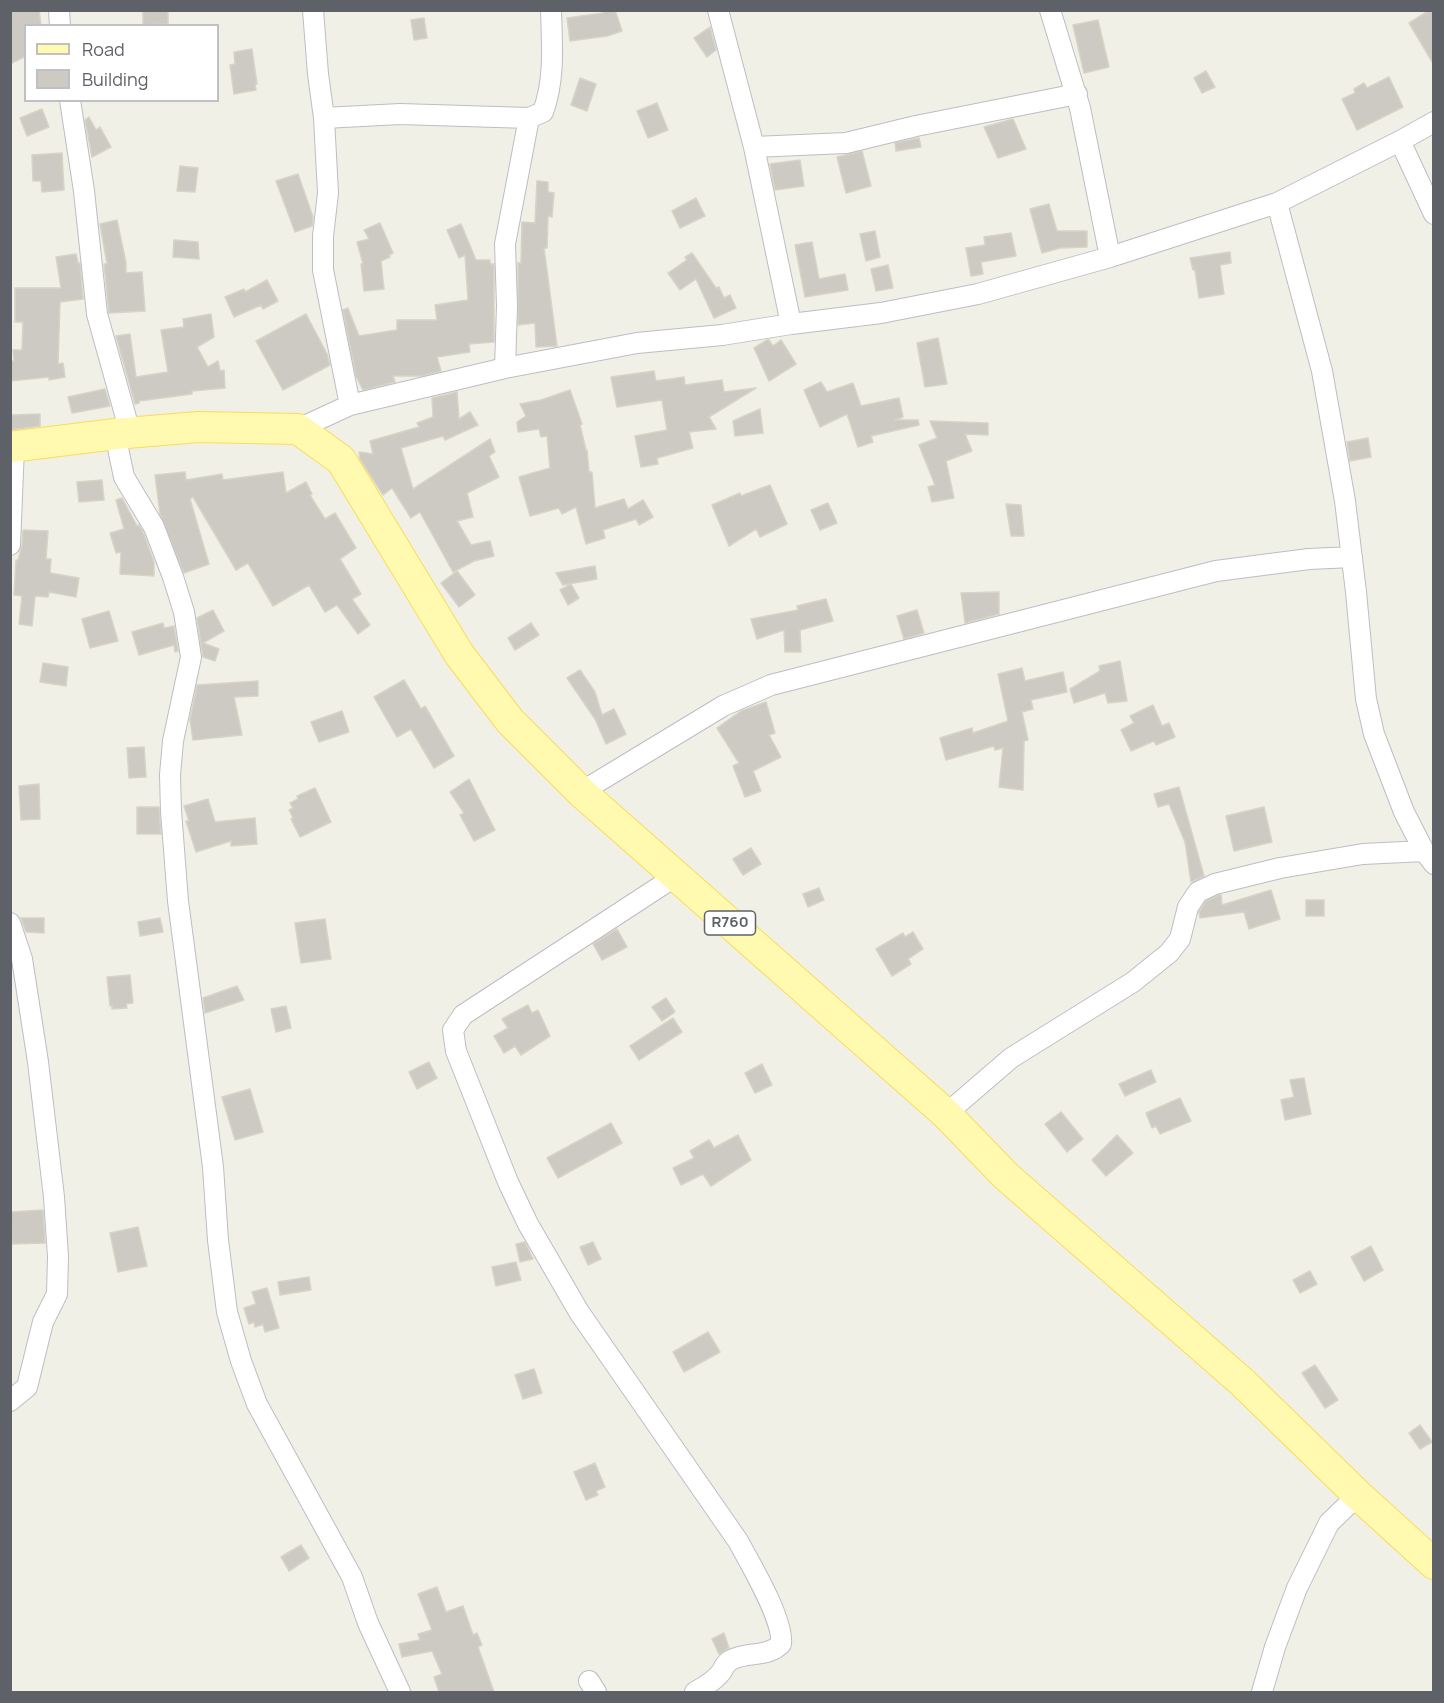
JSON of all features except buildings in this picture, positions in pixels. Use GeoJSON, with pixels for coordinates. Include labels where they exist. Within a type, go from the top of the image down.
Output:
{"type":"FeatureCollection","features":[{"type":"Feature","properties":{"kind":"main road"},"geometry":{"type":"LineString","coordinates":[[12,447],[123,433],[198,427],[298,429]]}},
{"type":"Feature","properties":{"kind":"main road","name":"R760"},"geometry":{"type":"LineString","coordinates":[[298,429],[341,460],[459,654],[510,722],[581,792],[946,1114],[1006,1176],[1242,1382],[1358,1495],[1434,1564]]}},
{"type":"Feature","properties":{"kind":"street"},"geometry":{"type":"LineString","coordinates":[[313,10],[324,118],[328,193],[323,236],[323,270],[350,405]]}},
{"type":"Feature","properties":{"kind":"street"},"geometry":{"type":"LineString","coordinates":[[324,118],[399,114],[529,117],[543,112],[550,95],[551,10]]}},
{"type":"Feature","properties":{"kind":"street"},"geometry":{"type":"LineString","coordinates":[[718,10],[754,147],[791,324]]}},
{"type":"Feature","properties":{"kind":"street"},"geometry":{"type":"LineString","coordinates":[[1050,10],[1077,94],[1110,257]]}},
{"type":"Feature","properties":{"kind":"street"},"geometry":{"type":"LineString","coordinates":[[754,147],[846,143],[916,126],[1077,94]]}},
{"type":"Feature","properties":{"kind":"street"},"geometry":{"type":"LineString","coordinates":[[70,102],[84,191],[97,314],[123,433],[124,477],[154,527],[173,577],[184,612],[191,657],[174,741],[170,775],[171,811],[178,901],[213,1167],[218,1240],[227,1311],[241,1361],[257,1404],[352,1577],[373,1634],[400,1692]]}},
{"type":"Feature","properties":{"kind":"street"},"geometry":{"type":"LineString","coordinates":[[505,368],[507,306],[505,244],[529,117]]}},
{"type":"Feature","properties":{"kind":"street"},"geometry":{"type":"LineString","coordinates":[[298,429],[350,405],[505,368],[637,343],[722,335],[881,313],[978,294],[1110,257],[1277,203],[1434,122]]}},
{"type":"Feature","properties":{"kind":"street"},"geometry":{"type":"LineString","coordinates":[[1400,141],[1434,214]]}},
{"type":"Feature","properties":{"kind":"street"},"geometry":{"type":"LineString","coordinates":[[1277,203],[1322,371],[1345,501],[1366,699],[1374,734],[1404,812],[1431,860]]}},
{"type":"Feature","properties":{"kind":"street"},"geometry":{"type":"LineString","coordinates":[[10,545],[12,447]]}},
{"type":"Feature","properties":{"kind":"street"},"geometry":{"type":"LineString","coordinates":[[581,792],[723,706],[771,685],[1216,572],[1308,559],[1352,557]]}},
{"type":"Feature","properties":{"kind":"street"},"geometry":{"type":"LineString","coordinates":[[946,1114],[1011,1058],[1133,982],[1169,953],[1180,939],[1188,907],[1198,892],[1215,884],[1280,868],[1363,854],[1431,860]]}},
{"type":"Feature","properties":{"kind":"street"},"geometry":{"type":"LineString","coordinates":[[676,876],[463,1015],[453,1030],[456,1051],[508,1182],[528,1224],[579,1312],[738,1540],[780,1632],[782,1644],[777,1649],[768,1653],[732,1659],[722,1671],[695,1692]]}},
{"type":"Feature","properties":{"kind":"street"},"geometry":{"type":"LineString","coordinates":[[10,924],[22,959],[38,1062],[58,1257],[57,1294],[43,1322],[27,1387],[10,1401]]}},
{"type":"Feature","properties":{"kind":"street"},"geometry":{"type":"LineString","coordinates":[[1262,1692],[1275,1647],[1297,1588],[1329,1522],[1358,1495]]}}]}
